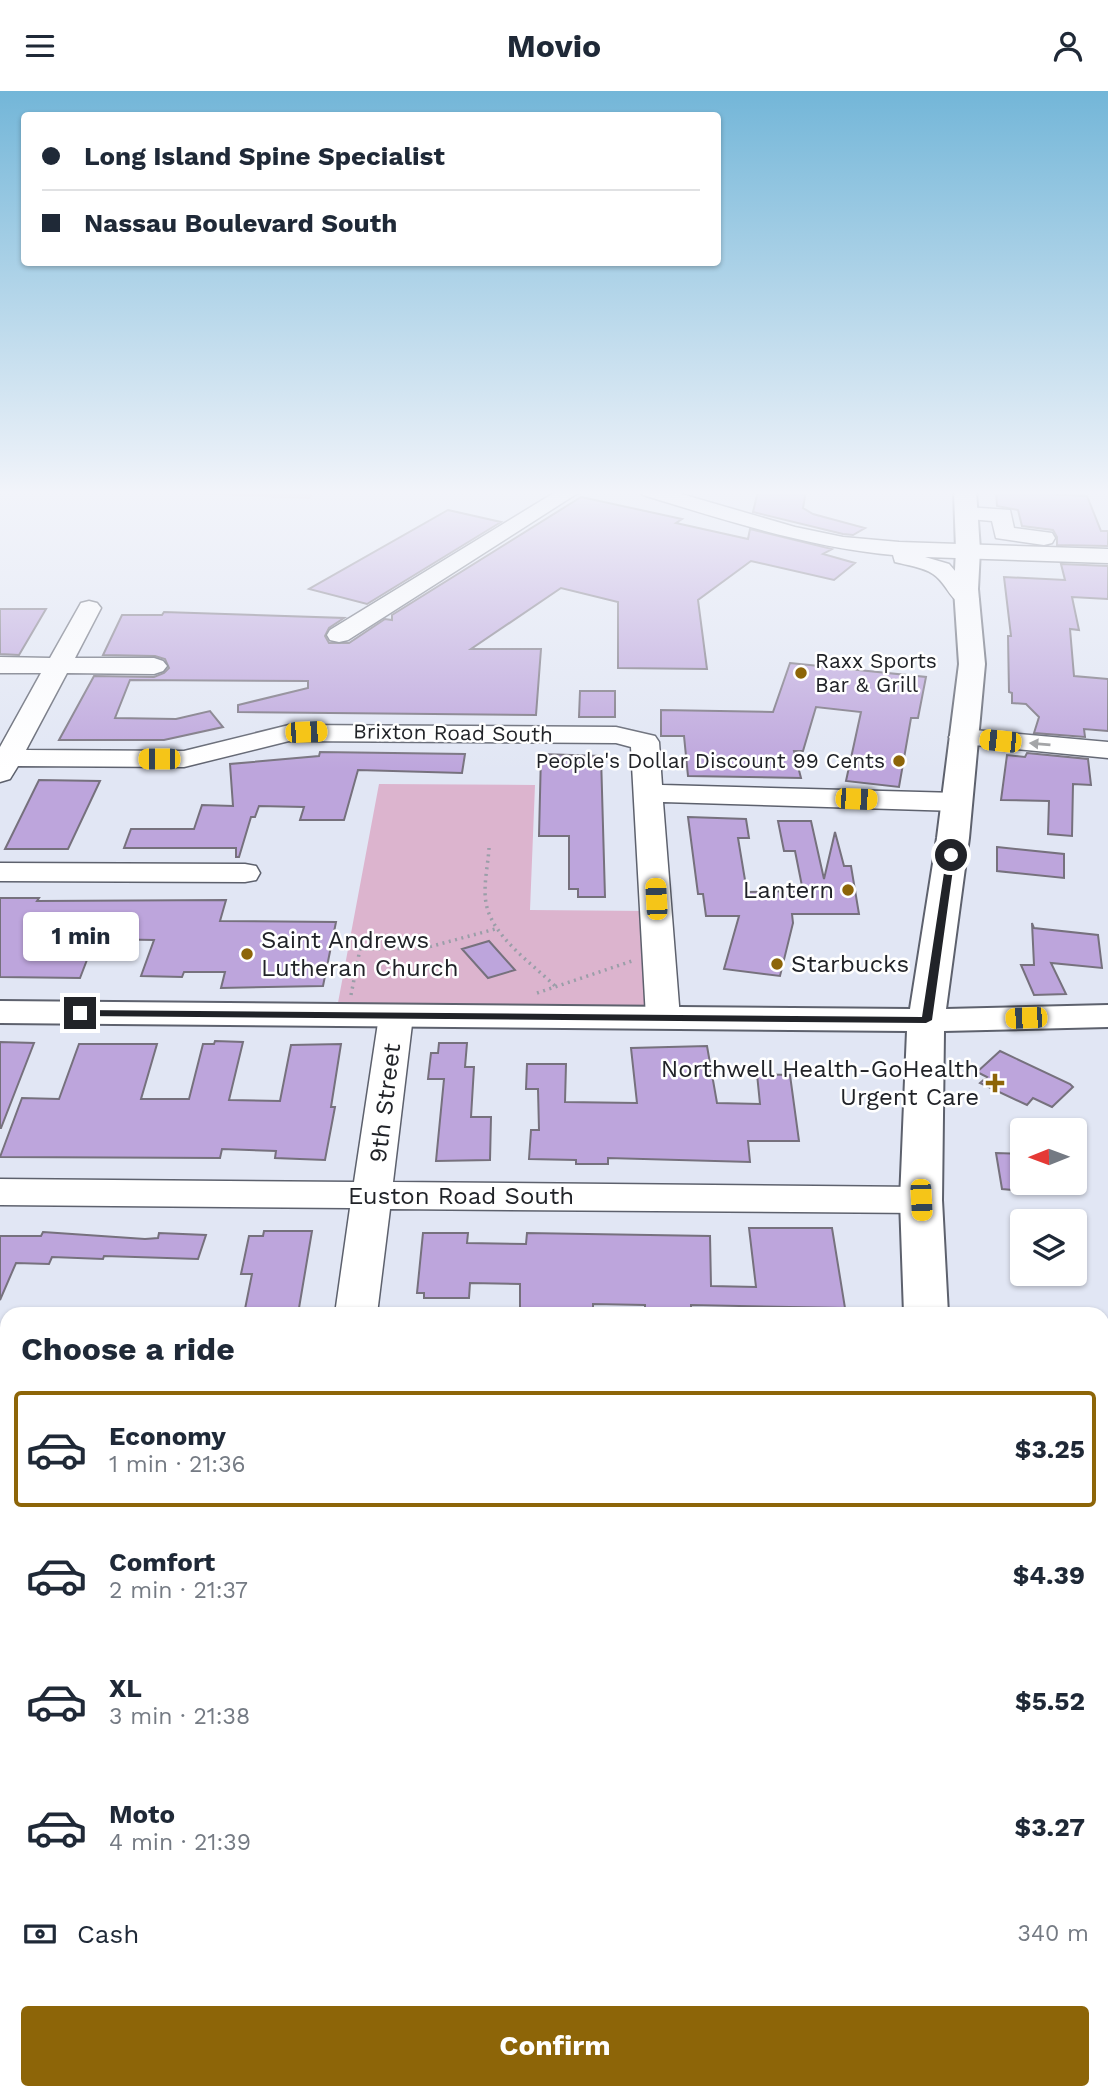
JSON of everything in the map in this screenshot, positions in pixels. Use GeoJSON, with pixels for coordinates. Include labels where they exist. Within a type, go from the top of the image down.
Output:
{"type":"FeatureCollection","features":[{"type":"Feature","properties":{"kind":"main road"},"geometry":{"type":"LineString","coordinates":[[926,1307],[921,1200],[926,1020],[957,802],[972,664],[967,585]]}},
{"type":"Feature","properties":{"kind":"main road"},"geometry":{"type":"LineString","coordinates":[[0,1012],[926,1020],[1108,1016]]}},
{"type":"Feature","properties":{"kind":"street"},"geometry":{"type":"LineString","coordinates":[[340,635],[421,585]]}},
{"type":"Feature","properties":{"kind":"street"},"geometry":{"type":"LineString","coordinates":[[955,585],[967,599]]}},
{"type":"Feature","properties":{"kind":"street"},"geometry":{"type":"LineString","coordinates":[[3,763],[89,608]]}},
{"type":"Feature","properties":{"kind":"street"},"geometry":{"type":"LineString","coordinates":[[0,665],[154,666]]}},
{"type":"Feature","properties":{"kind":"street","name":"Brixton Road South"},"geometry":{"type":"LineString","coordinates":[[3,763],[184,759],[289,733],[616,735],[645,742],[650,793]]}},
{"type":"Feature","properties":{"kind":"street"},"geometry":{"type":"LineString","coordinates":[[963,737],[1108,750]]}},
{"type":"Feature","properties":{"kind":"street"},"geometry":{"type":"LineString","coordinates":[[663,1018],[650,793],[957,802]]}},
{"type":"Feature","properties":{"kind":"street"},"geometry":{"type":"LineString","coordinates":[[0,872],[244,873]]}},
{"type":"Feature","properties":{"kind":"street","name":"9th Street"},"geometry":{"type":"LineString","coordinates":[[357,1307],[396,1016]]}},
{"type":"Feature","properties":{"kind":"street","name":"Euston Road South"},"geometry":{"type":"LineString","coordinates":[[0,1192],[921,1200]]}},
{"type":"Feature","properties":{"kind":"path"},"geometry":{"type":"LineString","coordinates":[[489,848],[486,898],[488,913],[556,987]]}},
{"type":"Feature","properties":{"kind":"path"},"geometry":{"type":"LineString","coordinates":[[347,1016],[360,949],[425,948],[499,928]]}},
{"type":"Feature","properties":{"kind":"path"},"geometry":{"type":"LineString","coordinates":[[530,995],[659,952]]}},
{"type":"Feature","properties":{"kind":"shaded area"},"geometry":{"type":"Polygon","coordinates":[[[379,784],[535,785],[530,910],[646,911],[652,1011],[337,1008],[379,784]]]}},
{"type":"Feature","properties":{"kind":"building"},"geometry":{"type":"Polygon","coordinates":[[[317,585],[399,585],[367,604],[309,589],[317,585]]]}},
{"type":"Feature","properties":{"kind":"building"},"geometry":{"type":"Polygon","coordinates":[[[441,585],[719,585],[698,600],[707,669],[618,668],[618,602],[561,588],[471,649],[541,649],[536,715],[238,712],[238,705],[308,688],[308,681],[130,680],[115,718],[176,719],[210,711],[223,727],[164,740],[59,740],[94,676],[154,677],[169,668],[165,659],[155,656],[103,655],[122,615],[162,615],[164,612],[344,618],[329,628],[325,636],[329,643],[349,643],[385,619],[392,620],[392,615],[441,585]]]}},
{"type":"Feature","properties":{"kind":"building"},"geometry":{"type":"Polygon","coordinates":[[[1005,585],[1108,585],[1108,599],[1072,597],[1079,630],[1070,629],[1074,676],[1108,679],[1108,731],[1084,729],[1085,737],[1034,733],[1039,717],[1026,704],[1012,703],[1012,693],[1009,692],[1008,636],[1011,636],[1005,585]]]}},
{"type":"Feature","properties":{"kind":"building"},"geometry":{"type":"Polygon","coordinates":[[[0,609],[46,609],[19,655],[0,654],[0,609]]]}},
{"type":"Feature","properties":{"kind":"building"},"geometry":{"type":"Polygon","coordinates":[[[790,663],[926,677],[918,718],[911,718],[899,787],[846,781],[861,712],[816,707],[803,751],[794,751],[801,778],[688,776],[684,736],[661,736],[661,710],[773,712],[790,663]]]}},
{"type":"Feature","properties":{"kind":"building"},"geometry":{"type":"Polygon","coordinates":[[[580,691],[615,691],[615,717],[579,717],[580,691]]]}},
{"type":"Feature","properties":{"kind":"building"},"geometry":{"type":"Polygon","coordinates":[[[320,752],[465,754],[462,773],[358,770],[344,820],[300,820],[304,807],[259,806],[255,817],[251,817],[239,857],[236,857],[236,848],[124,848],[131,829],[194,829],[202,805],[233,806],[230,764],[319,756],[320,752]]]}},
{"type":"Feature","properties":{"kind":"building"},"geometry":{"type":"Polygon","coordinates":[[[1027,753],[1088,759],[1091,785],[1073,784],[1072,836],[1048,834],[1049,801],[1001,800],[1007,755],[1025,757],[1027,753]]]}},
{"type":"Feature","properties":{"kind":"building"},"geometry":{"type":"Polygon","coordinates":[[[541,754],[601,756],[605,897],[578,897],[578,889],[569,889],[569,836],[539,836],[541,754]]]}},
{"type":"Feature","properties":{"kind":"building"},"geometry":{"type":"Polygon","coordinates":[[[39,780],[100,781],[68,849],[5,849],[39,780]]]}},
{"type":"Feature","properties":{"kind":"building"},"geometry":{"type":"Polygon","coordinates":[[[688,817],[746,819],[749,838],[738,838],[747,892],[803,891],[795,851],[784,851],[778,821],[811,821],[824,879],[835,832],[844,866],[851,866],[859,914],[792,914],[793,923],[780,976],[724,969],[739,916],[706,916],[703,894],[698,894],[688,817]]]}},
{"type":"Feature","properties":{"kind":"building"},"geometry":{"type":"Polygon","coordinates":[[[997,847],[1064,854],[1064,878],[997,871],[997,847]]]}},
{"type":"Feature","properties":{"kind":"building"},"geometry":{"type":"Polygon","coordinates":[[[0,898],[39,898],[37,901],[226,900],[220,921],[336,922],[323,986],[221,988],[225,972],[184,972],[182,977],[141,976],[154,940],[95,939],[80,978],[0,977],[0,898]]]}},
{"type":"Feature","properties":{"kind":"building"},"geometry":{"type":"Polygon","coordinates":[[[1032,923],[1034,928],[1098,935],[1102,968],[1051,963],[1066,994],[1034,995],[1021,965],[1034,965],[1032,923]]]}},
{"type":"Feature","properties":{"kind":"building"},"geometry":{"type":"Polygon","coordinates":[[[489,941],[515,970],[488,978],[462,949],[489,941]]]}},
{"type":"Feature","properties":{"kind":"building"},"geometry":{"type":"Polygon","coordinates":[[[215,1041],[243,1042],[229,1100],[280,1101],[291,1045],[341,1044],[331,1107],[335,1107],[325,1160],[275,1158],[276,1151],[222,1149],[220,1158],[0,1157],[22,1098],[59,1099],[79,1044],[157,1044],[141,1099],[189,1099],[203,1044],[214,1044],[215,1041]]]}},
{"type":"Feature","properties":{"kind":"building"},"geometry":{"type":"Polygon","coordinates":[[[0,1042],[34,1043],[1,1128],[0,1128],[0,1042]]]}},
{"type":"Feature","properties":{"kind":"building"},"geometry":{"type":"Polygon","coordinates":[[[439,1043],[467,1043],[465,1067],[474,1067],[471,1117],[491,1117],[490,1160],[436,1161],[444,1079],[428,1079],[431,1053],[438,1053],[439,1043]]]}},
{"type":"Feature","properties":{"kind":"building"},"geometry":{"type":"Polygon","coordinates":[[[707,1046],[717,1103],[760,1104],[757,1074],[790,1075],[799,1141],[748,1141],[750,1162],[608,1158],[608,1164],[576,1164],[576,1160],[529,1159],[531,1130],[539,1130],[538,1089],[526,1089],[527,1064],[566,1064],[565,1102],[637,1103],[631,1048],[707,1046]]]}},
{"type":"Feature","properties":{"kind":"building"},"geometry":{"type":"Polygon","coordinates":[[[1000,1051],[1073,1087],[1052,1107],[1033,1098],[1027,1105],[980,1083],[987,1077],[977,1072],[1000,1051]]]}},
{"type":"Feature","properties":{"kind":"building"},"geometry":{"type":"Polygon","coordinates":[[[996,1153],[1010,1154],[1010,1190],[1002,1189],[996,1153]]]}},
{"type":"Feature","properties":{"kind":"building"},"geometry":{"type":"Polygon","coordinates":[[[749,1228],[832,1228],[845,1307],[645,1307],[593,1304],[593,1307],[520,1307],[520,1284],[470,1283],[469,1298],[424,1298],[424,1293],[417,1293],[423,1233],[468,1233],[467,1243],[526,1244],[527,1233],[710,1236],[711,1286],[756,1287],[749,1228]]]}},
{"type":"Feature","properties":{"kind":"building"},"geometry":{"type":"Polygon","coordinates":[[[264,1231],[312,1231],[299,1307],[245,1307],[252,1274],[241,1274],[249,1236],[263,1236],[264,1231]]]}},
{"type":"Feature","properties":{"kind":"building"},"geometry":{"type":"Polygon","coordinates":[[[43,1232],[145,1239],[158,1238],[159,1233],[206,1235],[198,1259],[52,1257],[49,1264],[16,1263],[0,1300],[0,1236],[41,1236],[43,1232]]]}},
{"type":"Feature","properties":{"kind":"place","name":"Raxx Sports Bar & Grill"},"geometry":{"type":"Point","coordinates":[801,673]}},
{"type":"Feature","properties":{"kind":"place","name":"People's Dollar Discount 99 Cents"},"geometry":{"type":"Point","coordinates":[899,761]}},
{"type":"Feature","properties":{"kind":"place","name":"Lantern"},"geometry":{"type":"Point","coordinates":[848,890]}},
{"type":"Feature","properties":{"kind":"place","name":"Saint Andrews Lutheran Church"},"geometry":{"type":"Point","coordinates":[247,954]}},
{"type":"Feature","properties":{"kind":"place","name":"Starbucks"},"geometry":{"type":"Point","coordinates":[777,964]}},
{"type":"Feature","properties":{"kind":"place","name":"Northwell Health-GoHealth Urgent Care"},"geometry":{"type":"Point","coordinates":[995,1083]}},
{"type":"Feature","properties":{"kind":"route"},"geometry":{"type":"LineString","coordinates":[[80,1013],[926,1020],[951,855]]}}]}
